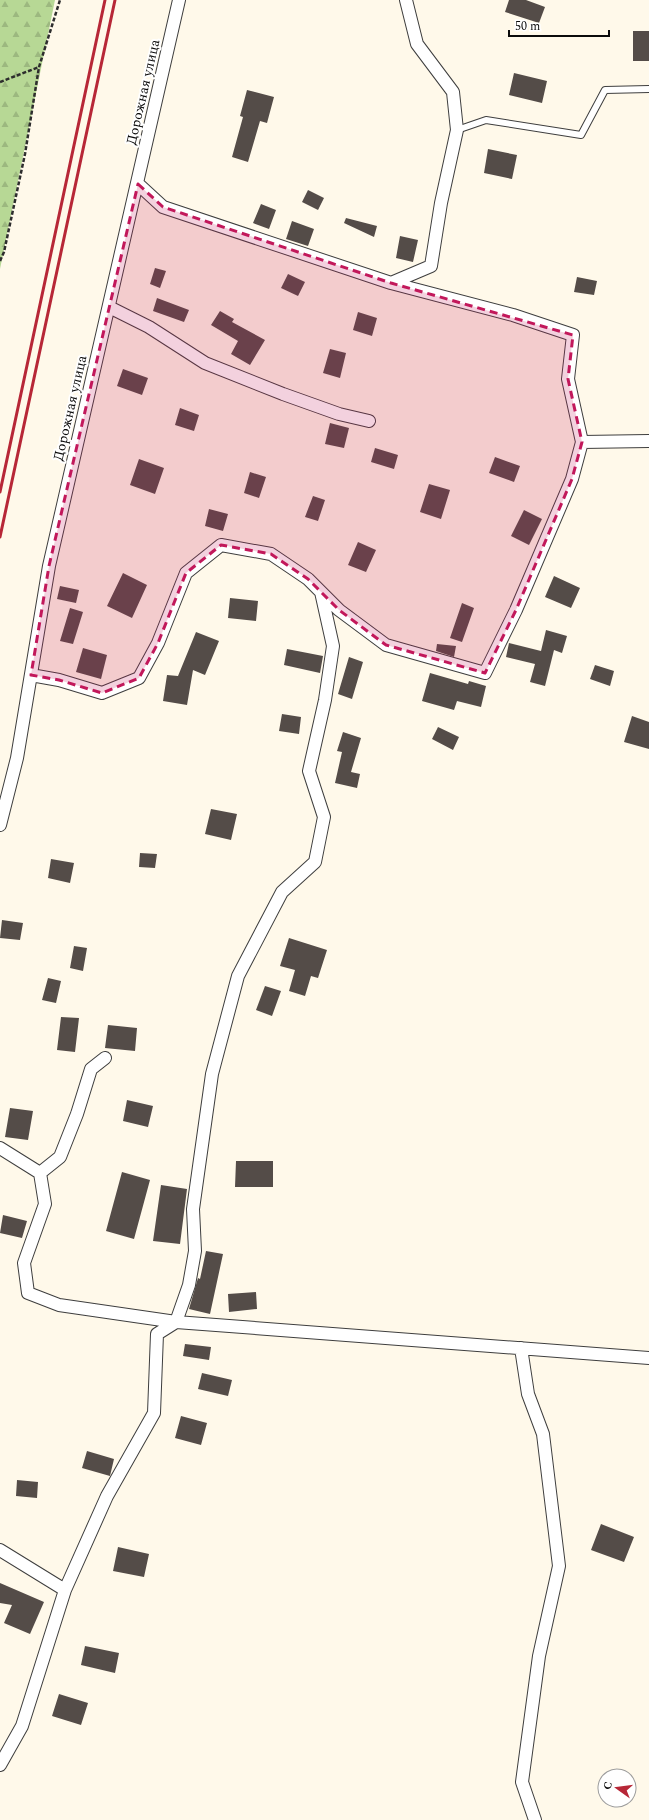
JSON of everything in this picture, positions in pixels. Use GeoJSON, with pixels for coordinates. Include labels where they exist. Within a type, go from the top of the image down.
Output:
{"type":"FeatureCollection","features":[{"type":"Feature","properties":{"kind":"street","name":"Дорожная улица"},"geometry":{"type":"LineString","coordinates":[[0,825],[17,758],[49,566],[138,184],[179,0]]}},
{"type":"Feature","properties":{"kind":"street"},"geometry":{"type":"LineString","coordinates":[[390,282],[431,266],[441,203],[458,130],[453,92],[417,44],[406,0]]}},
{"type":"Feature","properties":{"kind":"street"},"geometry":{"type":"LineString","coordinates":[[31,675],[59,680],[102,693],[139,678],[158,643],[186,573],[221,546],[271,554],[308,579],[340,610],[386,645],[485,673],[516,610],[556,512],[572,479],[582,442],[568,379],[573,335],[513,315],[390,282],[163,207],[138,184]]}},
{"type":"Feature","properties":{"kind":"street"},"geometry":{"type":"LineString","coordinates":[[109,307],[149,327],[205,363],[339,414],[369,421]]}},
{"type":"Feature","properties":{"kind":"street"},"geometry":{"type":"LineString","coordinates":[[582,442],[649,441]]}},
{"type":"Feature","properties":{"kind":"street"},"geometry":{"type":"LineString","coordinates":[[0,1765],[22,1726],[65,1590],[107,1496],[154,1413],[157,1334],[176,1322],[189,1285],[195,1251],[193,1208],[212,1074],[238,976],[282,892],[315,862],[324,817],[309,771],[325,700],[333,646],[321,592]]}},
{"type":"Feature","properties":{"kind":"street"},"geometry":{"type":"LineString","coordinates":[[40,1172],[60,1157],[77,1114],[91,1069],[105,1058]]}},
{"type":"Feature","properties":{"kind":"street"},"geometry":{"type":"LineString","coordinates":[[0,1148],[40,1172]]}},
{"type":"Feature","properties":{"kind":"street"},"geometry":{"type":"LineString","coordinates":[[40,1172],[45,1204],[24,1263],[28,1293],[59,1305],[176,1322],[649,1358]]}},
{"type":"Feature","properties":{"kind":"street"},"geometry":{"type":"LineString","coordinates":[[521,1348],[528,1394],[543,1434],[559,1566],[540,1656],[522,1782],[535,1820]]}},
{"type":"Feature","properties":{"kind":"street"},"geometry":{"type":"LineString","coordinates":[[0,1550],[65,1590]]}},
{"type":"Feature","properties":{"kind":"lane"},"geometry":{"type":"LineString","coordinates":[[458,130],[486,120],[580,136],[605,90],[649,89]]}},
{"type":"Feature","properties":{"kind":"path"},"geometry":{"type":"LineString","coordinates":[[0,261],[4,252],[24,154],[39,67],[60,0]]}},
{"type":"Feature","properties":{"kind":"path"},"geometry":{"type":"LineString","coordinates":[[0,82],[39,67]]}},
{"type":"Feature","properties":{"kind":"highlighted area"},"geometry":{"type":"Polygon","coordinates":[[[138,184],[163,207],[391,283],[573,335],[568,379],[582,442],[572,479],[516,610],[485,673],[386,645],[339,610],[308,579],[271,554],[221,545],[186,573],[158,643],[139,678],[102,693],[59,680],[31,675],[49,566],[138,184]]]}},
{"type":"Feature","properties":{"kind":"green space"},"geometry":{"type":"Polygon","coordinates":[[[0,0],[55,0],[0,269],[0,0]]]}},
{"type":"Feature","properties":{"kind":"building"},"geometry":{"type":"Polygon","coordinates":[[[509,0],[526,0],[545,7],[539,23],[505,12],[509,0]]]}},
{"type":"Feature","properties":{"kind":"building"},"geometry":{"type":"Polygon","coordinates":[[[633,31],[649,31],[649,61],[633,61],[633,31]]]}},
{"type":"Feature","properties":{"kind":"building"},"geometry":{"type":"Polygon","coordinates":[[[514,73],[547,81],[542,103],[509,95],[514,73]]]}},
{"type":"Feature","properties":{"kind":"building"},"geometry":{"type":"Polygon","coordinates":[[[247,90],[274,97],[267,123],[260,121],[248,162],[232,157],[243,117],[240,116],[247,90]]]}},
{"type":"Feature","properties":{"kind":"building"},"geometry":{"type":"Polygon","coordinates":[[[488,149],[517,155],[512,179],[484,173],[488,149]]]}},
{"type":"Feature","properties":{"kind":"building"},"geometry":{"type":"Polygon","coordinates":[[[308,190],[324,198],[318,210],[302,202],[308,190]]]}},
{"type":"Feature","properties":{"kind":"building"},"geometry":{"type":"Polygon","coordinates":[[[261,204],[276,210],[269,229],[253,223],[261,204]]]}},
{"type":"Feature","properties":{"kind":"building"},"geometry":{"type":"Polygon","coordinates":[[[346,218],[377,226],[374,237],[344,223],[346,218]]]}},
{"type":"Feature","properties":{"kind":"building"},"geometry":{"type":"Polygon","coordinates":[[[292,221],[314,229],[308,246],[286,239],[292,221]]]}},
{"type":"Feature","properties":{"kind":"building"},"geometry":{"type":"Polygon","coordinates":[[[400,236],[418,240],[413,262],[396,258],[400,236]]]}},
{"type":"Feature","properties":{"kind":"building"},"geometry":{"type":"Polygon","coordinates":[[[155,268],[166,271],[160,288],[150,284],[155,268]]]}},
{"type":"Feature","properties":{"kind":"building"},"geometry":{"type":"Polygon","coordinates":[[[288,274],[305,282],[298,296],[281,288],[288,274]]]}},
{"type":"Feature","properties":{"kind":"building"},"geometry":{"type":"Polygon","coordinates":[[[577,277],[597,281],[594,295],[574,292],[577,277]]]}},
{"type":"Feature","properties":{"kind":"building"},"geometry":{"type":"Polygon","coordinates":[[[157,298],[189,310],[184,322],[153,311],[157,298]]]}},
{"type":"Feature","properties":{"kind":"building"},"geometry":{"type":"Polygon","coordinates":[[[220,311],[234,319],[232,322],[265,340],[250,365],[231,354],[238,341],[211,325],[220,311]]]}},
{"type":"Feature","properties":{"kind":"building"},"geometry":{"type":"Polygon","coordinates":[[[358,312],[377,318],[372,336],[353,330],[358,312]]]}},
{"type":"Feature","properties":{"kind":"building"},"geometry":{"type":"Polygon","coordinates":[[[330,349],[346,353],[340,378],[323,373],[330,349]]]}},
{"type":"Feature","properties":{"kind":"building"},"geometry":{"type":"Polygon","coordinates":[[[123,369],[148,378],[142,395],[117,386],[123,369]]]}},
{"type":"Feature","properties":{"kind":"building"},"geometry":{"type":"Polygon","coordinates":[[[180,408],[199,415],[194,431],[175,425],[180,408]]]}},
{"type":"Feature","properties":{"kind":"building"},"geometry":{"type":"Polygon","coordinates":[[[330,423],[349,428],[344,448],[325,444],[330,423]]]}},
{"type":"Feature","properties":{"kind":"building"},"geometry":{"type":"Polygon","coordinates":[[[375,448],[398,455],[394,469],[371,462],[375,448]]]}},
{"type":"Feature","properties":{"kind":"building"},"geometry":{"type":"Polygon","coordinates":[[[495,457],[520,466],[514,482],[489,473],[495,457]]]}},
{"type":"Feature","properties":{"kind":"building"},"geometry":{"type":"Polygon","coordinates":[[[139,459],[164,468],[155,494],[130,485],[139,459]]]}},
{"type":"Feature","properties":{"kind":"building"},"geometry":{"type":"Polygon","coordinates":[[[250,472],[266,477],[259,498],[244,493],[250,472]]]}},
{"type":"Feature","properties":{"kind":"building"},"geometry":{"type":"Polygon","coordinates":[[[429,484],[450,490],[441,519],[420,512],[429,484]]]}},
{"type":"Feature","properties":{"kind":"building"},"geometry":{"type":"Polygon","coordinates":[[[313,496],[325,500],[318,521],[305,517],[313,496]]]}},
{"type":"Feature","properties":{"kind":"building"},"geometry":{"type":"Polygon","coordinates":[[[209,509],[228,514],[223,531],[205,526],[209,509]]]}},
{"type":"Feature","properties":{"kind":"building"},"geometry":{"type":"Polygon","coordinates":[[[524,510],[542,519],[529,545],[511,536],[524,510]]]}},
{"type":"Feature","properties":{"kind":"building"},"geometry":{"type":"Polygon","coordinates":[[[358,542],[376,550],[366,572],[348,565],[358,542]]]}},
{"type":"Feature","properties":{"kind":"building"},"geometry":{"type":"Polygon","coordinates":[[[123,573],[147,585],[132,618],[107,606],[123,573]]]}},
{"type":"Feature","properties":{"kind":"building"},"geometry":{"type":"Polygon","coordinates":[[[554,576],[580,588],[571,608],[545,597],[554,576]]]}},
{"type":"Feature","properties":{"kind":"building"},"geometry":{"type":"Polygon","coordinates":[[[60,586],[79,590],[76,603],[57,599],[60,586]]]}},
{"type":"Feature","properties":{"kind":"building"},"geometry":{"type":"Polygon","coordinates":[[[230,598],[258,601],[256,621],[228,618],[230,598]]]}},
{"type":"Feature","properties":{"kind":"building"},"geometry":{"type":"Polygon","coordinates":[[[462,603],[474,608],[462,642],[450,638],[462,603]]]}},
{"type":"Feature","properties":{"kind":"building"},"geometry":{"type":"Polygon","coordinates":[[[70,608],[83,612],[73,644],[60,641],[70,608]]]}},
{"type":"Feature","properties":{"kind":"building"},"geometry":{"type":"Polygon","coordinates":[[[546,630],[567,636],[562,653],[554,650],[545,686],[530,682],[535,664],[506,657],[509,643],[541,651],[546,630]]]}},
{"type":"Feature","properties":{"kind":"building"},"geometry":{"type":"Polygon","coordinates":[[[196,632],[219,641],[205,675],[193,670],[187,705],[163,701],[167,675],[178,676],[196,632]]]}},
{"type":"Feature","properties":{"kind":"building"},"geometry":{"type":"Polygon","coordinates":[[[437,644],[456,646],[454,657],[436,651],[437,644]]]}},
{"type":"Feature","properties":{"kind":"building"},"geometry":{"type":"Polygon","coordinates":[[[83,648],[107,655],[101,679],[76,672],[83,648]]]}},
{"type":"Feature","properties":{"kind":"building"},"geometry":{"type":"Polygon","coordinates":[[[287,649],[323,656],[320,673],[284,665],[287,649]]]}},
{"type":"Feature","properties":{"kind":"building"},"geometry":{"type":"Polygon","coordinates":[[[349,657],[363,662],[352,699],[338,694],[349,657]]]}},
{"type":"Feature","properties":{"kind":"building"},"geometry":{"type":"Polygon","coordinates":[[[595,665],[614,671],[610,686],[590,679],[595,665]]]}},
{"type":"Feature","properties":{"kind":"building"},"geometry":{"type":"Polygon","coordinates":[[[430,673],[468,684],[469,681],[486,686],[481,707],[457,701],[454,710],[422,701],[430,673]]]}},
{"type":"Feature","properties":{"kind":"building"},"geometry":{"type":"Polygon","coordinates":[[[282,714],[301,717],[299,734],[279,731],[282,714]]]}},
{"type":"Feature","properties":{"kind":"building"},"geometry":{"type":"Polygon","coordinates":[[[632,716],[649,722],[649,749],[624,742],[632,716]]]}},
{"type":"Feature","properties":{"kind":"building"},"geometry":{"type":"Polygon","coordinates":[[[438,727],[459,737],[453,750],[432,739],[438,727]]]}},
{"type":"Feature","properties":{"kind":"building"},"geometry":{"type":"Polygon","coordinates":[[[343,732],[361,738],[351,772],[360,774],[357,788],[335,783],[342,752],[337,751],[343,732]]]}},
{"type":"Feature","properties":{"kind":"building"},"geometry":{"type":"Polygon","coordinates":[[[211,809],[237,814],[231,840],[205,834],[211,809]]]}},
{"type":"Feature","properties":{"kind":"building"},"geometry":{"type":"Polygon","coordinates":[[[140,853],[157,854],[155,868],[139,867],[140,853]]]}},
{"type":"Feature","properties":{"kind":"building"},"geometry":{"type":"Polygon","coordinates":[[[51,859],[74,863],[70,883],[48,878],[51,859]]]}},
{"type":"Feature","properties":{"kind":"building"},"geometry":{"type":"Polygon","coordinates":[[[2,920],[23,923],[20,940],[0,938],[2,920]]]}},
{"type":"Feature","properties":{"kind":"building"},"geometry":{"type":"Polygon","coordinates":[[[289,938],[327,950],[318,978],[311,976],[305,996],[289,991],[295,970],[280,966],[289,938]]]}},
{"type":"Feature","properties":{"kind":"building"},"geometry":{"type":"Polygon","coordinates":[[[74,946],[87,948],[83,971],[70,968],[74,946]]]}},
{"type":"Feature","properties":{"kind":"building"},"geometry":{"type":"Polygon","coordinates":[[[48,978],[61,981],[56,1003],[42,1000],[48,978]]]}},
{"type":"Feature","properties":{"kind":"building"},"geometry":{"type":"Polygon","coordinates":[[[265,986],[281,991],[272,1016],[256,1010],[265,986]]]}},
{"type":"Feature","properties":{"kind":"building"},"geometry":{"type":"Polygon","coordinates":[[[61,1017],[79,1018],[75,1052],[57,1050],[61,1017]]]}},
{"type":"Feature","properties":{"kind":"building"},"geometry":{"type":"Polygon","coordinates":[[[108,1025],[137,1028],[135,1051],[105,1048],[108,1025]]]}},
{"type":"Feature","properties":{"kind":"building"},"geometry":{"type":"Polygon","coordinates":[[[127,1100],[153,1106],[148,1127],[123,1121],[127,1100]]]}},
{"type":"Feature","properties":{"kind":"building"},"geometry":{"type":"Polygon","coordinates":[[[10,1108],[33,1111],[28,1140],[5,1137],[10,1108]]]}},
{"type":"Feature","properties":{"kind":"building"},"geometry":{"type":"Polygon","coordinates":[[[236,1161],[273,1161],[273,1187],[235,1187],[236,1161]]]}},
{"type":"Feature","properties":{"kind":"building"},"geometry":{"type":"Polygon","coordinates":[[[122,1172],[150,1180],[134,1239],[106,1231],[122,1172]]]}},
{"type":"Feature","properties":{"kind":"building"},"geometry":{"type":"Polygon","coordinates":[[[161,1185],[187,1189],[180,1244],[153,1241],[161,1185]]]}},
{"type":"Feature","properties":{"kind":"building"},"geometry":{"type":"Polygon","coordinates":[[[3,1215],[27,1221],[22,1238],[0,1233],[3,1215]]]}},
{"type":"Feature","properties":{"kind":"building"},"geometry":{"type":"Polygon","coordinates":[[[206,1251],[223,1254],[210,1314],[189,1309],[198,1278],[200,1279],[206,1251]]]}},
{"type":"Feature","properties":{"kind":"building"},"geometry":{"type":"Polygon","coordinates":[[[256,1292],[257,1309],[229,1312],[228,1294],[256,1292]]]}},
{"type":"Feature","properties":{"kind":"building"},"geometry":{"type":"Polygon","coordinates":[[[185,1344],[211,1347],[209,1360],[183,1356],[185,1344]]]}},
{"type":"Feature","properties":{"kind":"building"},"geometry":{"type":"Polygon","coordinates":[[[202,1373],[232,1380],[228,1396],[198,1389],[202,1373]]]}},
{"type":"Feature","properties":{"kind":"building"},"geometry":{"type":"Polygon","coordinates":[[[181,1416],[207,1423],[201,1445],[175,1438],[181,1416]]]}},
{"type":"Feature","properties":{"kind":"building"},"geometry":{"type":"Polygon","coordinates":[[[87,1451],[114,1459],[110,1476],[82,1468],[87,1451]]]}},
{"type":"Feature","properties":{"kind":"building"},"geometry":{"type":"Polygon","coordinates":[[[17,1480],[38,1482],[37,1498],[16,1496],[17,1480]]]}},
{"type":"Feature","properties":{"kind":"building"},"geometry":{"type":"Polygon","coordinates":[[[601,1524],[634,1537],[624,1562],[591,1550],[601,1524]]]}},
{"type":"Feature","properties":{"kind":"building"},"geometry":{"type":"Polygon","coordinates":[[[118,1547],[149,1554],[144,1577],[113,1571],[118,1547]]]}},
{"type":"Feature","properties":{"kind":"building"},"geometry":{"type":"Polygon","coordinates":[[[0,1583],[44,1602],[30,1634],[4,1623],[12,1605],[0,1603],[0,1583]]]}},
{"type":"Feature","properties":{"kind":"building"},"geometry":{"type":"Polygon","coordinates":[[[85,1646],[119,1653],[115,1673],[81,1665],[85,1646]]]}},
{"type":"Feature","properties":{"kind":"building"},"geometry":{"type":"Polygon","coordinates":[[[59,1694],[88,1703],[81,1725],[52,1716],[59,1694]]]}},
{"type":"Feature","properties":{"kind":"railway"},"geometry":{"type":"LineString","coordinates":[[0,492],[105,0]]}},
{"type":"Feature","properties":{"kind":"railway"},"geometry":{"type":"LineString","coordinates":[[0,537],[115,0]]}}]}
